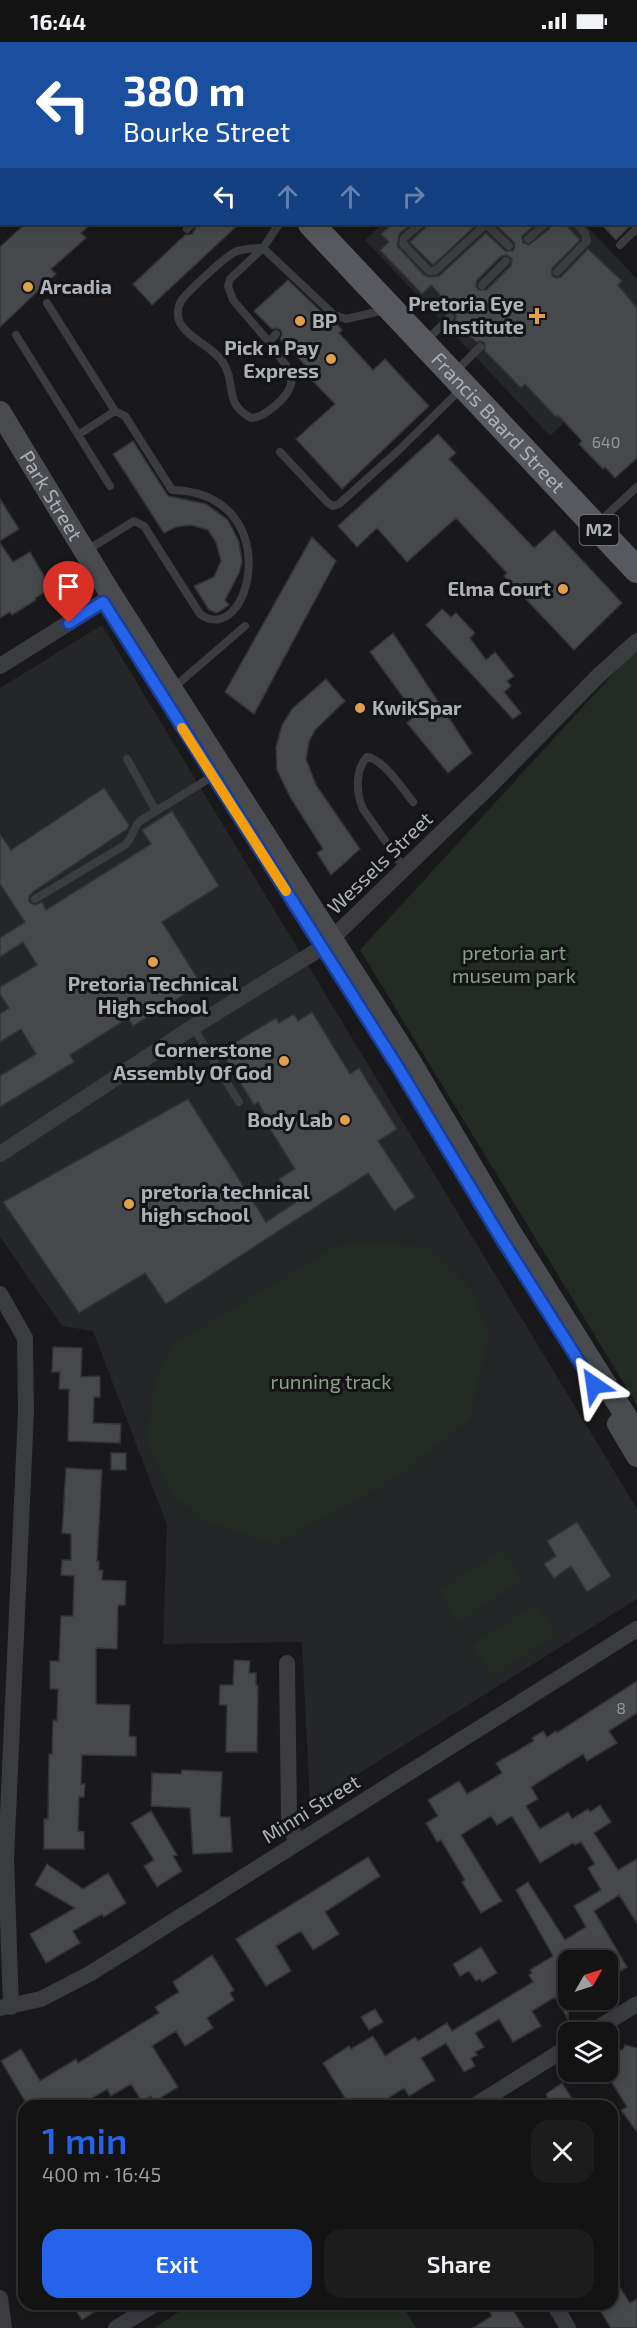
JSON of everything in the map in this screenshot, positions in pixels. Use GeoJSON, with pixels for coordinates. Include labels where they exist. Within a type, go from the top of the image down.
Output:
{"type":"FeatureCollection","features":[{"type":"Feature","properties":{"kind":"main road","name":"Francis Baard Street"},"geometry":{"type":"LineString","coordinates":[[312,225],[637,570]]}},
{"type":"Feature","properties":{"kind":"street","name":"Park Street"},"geometry":{"type":"LineString","coordinates":[[0,412],[85,552],[108,599],[213,776],[410,1061],[508,1228],[637,1434]]}},
{"type":"Feature","properties":{"kind":"street","name":"Park Street"},"geometry":{"type":"LineString","coordinates":[[0,436],[171,689],[328,943],[637,1456]]}},
{"type":"Feature","properties":{"kind":"street"},"geometry":{"type":"LineString","coordinates":[[0,666],[108,599]]}},
{"type":"Feature","properties":{"kind":"street","name":"Wessels Street"},"geometry":{"type":"LineString","coordinates":[[0,1154],[193,1027],[328,943],[491,785],[598,676],[637,641]]}},
{"type":"Feature","properties":{"kind":"street"},"geometry":{"type":"LineString","coordinates":[[0,1294],[21,1328],[27,1345],[6,1859],[5,2007]]}},
{"type":"Feature","properties":{"kind":"street","name":"Minni Street"},"geometry":{"type":"LineString","coordinates":[[5,2007],[41,1999],[91,1973],[637,1629]]}},
{"type":"Feature","properties":{"kind":"street"},"geometry":{"type":"LineString","coordinates":[[287,1663],[289,1818],[297,1842]]}},
{"type":"Feature","properties":{"kind":"street"},"geometry":{"type":"LineString","coordinates":[[607,2022],[637,2004]]}},
{"type":"Feature","properties":{"kind":"street"},"geometry":{"type":"LineString","coordinates":[[484,2100],[558,2053]]}},
{"type":"Feature","properties":{"kind":"street"},"geometry":{"type":"LineString","coordinates":[[0,2298],[4,2328]]}},
{"type":"Feature","properties":{"kind":"street"},"geometry":{"type":"LineString","coordinates":[[117,2328],[146,2310]]}},
{"type":"Feature","properties":{"kind":"street"},"geometry":{"type":"LineString","coordinates":[[558,2310],[568,2328]]}},
{"type":"Feature","properties":{"kind":"lane"},"geometry":{"type":"LineString","coordinates":[[278,225],[263,248],[230,279],[228,286],[233,300],[268,342],[289,373],[292,382],[291,389],[261,417],[252,418],[236,407],[231,398],[225,365],[180,323],[177,312],[181,302],[222,261],[235,252],[247,248],[263,248],[334,315],[346,319],[390,308]]}},
{"type":"Feature","properties":{"kind":"lane"},"geometry":{"type":"LineString","coordinates":[[419,225],[404,238],[403,244],[429,271],[435,271],[485,225]]}},
{"type":"Feature","properties":{"kind":"lane"},"geometry":{"type":"LineString","coordinates":[[487,225],[509,246]]}},
{"type":"Feature","properties":{"kind":"lane"},"geometry":{"type":"LineString","coordinates":[[528,239],[544,225]]}},
{"type":"Feature","properties":{"kind":"lane"},"geometry":{"type":"LineString","coordinates":[[557,272],[587,241],[585,233],[578,225]]}},
{"type":"Feature","properties":{"kind":"lane"},"geometry":{"type":"LineString","coordinates":[[620,244],[637,228]]}},
{"type":"Feature","properties":{"kind":"lane"},"geometry":{"type":"LineString","coordinates":[[482,285],[506,261]]}},
{"type":"Feature","properties":{"kind":"lane"},"geometry":{"type":"LineString","coordinates":[[47,303],[115,411],[125,416],[172,490],[186,491],[208,498],[222,506],[234,518],[243,532],[250,556],[249,575],[233,612],[217,621],[208,621],[200,614],[144,526],[139,523],[134,521],[85,552]]}},
{"type":"Feature","properties":{"kind":"lane"},"geometry":{"type":"LineString","coordinates":[[424,344],[450,317]]}},
{"type":"Feature","properties":{"kind":"lane"},"geometry":{"type":"LineString","coordinates":[[268,342],[276,334]]}},
{"type":"Feature","properties":{"kind":"lane"},"geometry":{"type":"LineString","coordinates":[[16,335],[110,486]]}},
{"type":"Feature","properties":{"kind":"lane"},"geometry":{"type":"LineString","coordinates":[[280,452],[328,503],[333,506],[339,504],[399,450],[458,380],[480,347]]}},
{"type":"Feature","properties":{"kind":"lane"},"geometry":{"type":"LineString","coordinates":[[78,435],[115,411]]}},
{"type":"Feature","properties":{"kind":"lane"},"geometry":{"type":"LineString","coordinates":[[595,526],[637,487]]}},
{"type":"Feature","properties":{"kind":"lane"},"geometry":{"type":"LineString","coordinates":[[171,689],[245,626]]}},
{"type":"Feature","properties":{"kind":"lane"},"geometry":{"type":"LineString","coordinates":[[405,868],[359,802],[358,780],[363,761],[367,757],[374,758],[381,763],[413,802]]}},
{"type":"Feature","properties":{"kind":"lane"},"geometry":{"type":"LineString","coordinates":[[127,759],[156,811]]}},
{"type":"Feature","properties":{"kind":"lane"},"geometry":{"type":"LineString","coordinates":[[35,899],[130,841],[135,826],[213,776]]}},
{"type":"Feature","properties":{"kind":"lane"},"geometry":{"type":"LineString","coordinates":[[193,1027],[239,1102]]}},
{"type":"Feature","properties":{"kind":"shaded area","name":"Pretoria Eye Institute"},"geometry":{"type":"Polygon","coordinates":[[[381,225],[586,225],[637,279],[637,354],[550,436],[365,240],[381,225]]]}},
{"type":"Feature","properties":{"kind":"shaded area","name":"Pretoria Technical High school"},"geometry":{"type":"Polygon","coordinates":[[[102,625],[637,1509],[637,1599],[310,1804],[302,1642],[163,1644],[167,1525],[93,1331],[62,1326],[0,1237],[0,688],[102,625]]]}},
{"type":"Feature","properties":{"kind":"green space","name":"pretoria art museum park"},"geometry":{"type":"Polygon","coordinates":[[[637,648],[637,1405],[360,950],[637,648]]]}},
{"type":"Feature","properties":{"kind":"green space","name":"running track"},"geometry":{"type":"Polygon","coordinates":[[[378,1243],[429,1247],[470,1287],[489,1333],[470,1419],[394,1479],[275,1544],[206,1522],[170,1492],[146,1443],[154,1385],[173,1345],[338,1245],[378,1243]]]}},
{"type":"Feature","properties":{"kind":"green space"},"geometry":{"type":"Polygon","coordinates":[[[502,1550],[522,1581],[458,1622],[439,1590],[502,1550]]]}},
{"type":"Feature","properties":{"kind":"green space"},"geometry":{"type":"Polygon","coordinates":[[[537,1604],[557,1633],[492,1676],[472,1645],[537,1604]]]}},
{"type":"Feature","properties":{"kind":"green space"},"geometry":{"type":"Polygon","coordinates":[[[182,2310],[405,2310],[416,2328],[154,2328],[182,2310]]]}},
{"type":"Feature","properties":{"kind":"building"},"geometry":{"type":"Polygon","coordinates":[[[24,225],[90,225],[81,233],[86,238],[51,269],[56,274],[0,327],[0,247],[24,225]]]}},
{"type":"Feature","properties":{"kind":"building"},"geometry":{"type":"Polygon","coordinates":[[[197,225],[238,225],[152,305],[133,284],[185,235],[192,234],[197,225]]]}},
{"type":"Feature","properties":{"kind":"building","name":"Pretoria Eye Institute"},"geometry":{"type":"Polygon","coordinates":[[[391,225],[410,225],[399,234],[397,246],[424,275],[429,277],[439,276],[486,233],[505,251],[513,251],[514,242],[496,225],[535,225],[522,236],[523,243],[529,245],[549,229],[551,225],[566,225],[580,240],[552,268],[552,276],[561,277],[588,249],[622,281],[618,285],[637,308],[637,458],[615,478],[605,467],[603,469],[579,444],[582,441],[558,415],[556,417],[525,384],[521,388],[485,351],[485,343],[476,342],[455,321],[454,312],[444,311],[449,305],[431,285],[422,294],[380,250],[389,242],[381,234],[391,225]],[[507,255],[501,256],[477,280],[478,290],[487,290],[511,266],[512,259],[507,255]]]}},
{"type":"Feature","properties":{"kind":"building"},"geometry":{"type":"Polygon","coordinates":[[[426,225],[476,225],[433,265],[410,242],[426,225]]]}},
{"type":"Feature","properties":{"kind":"building"},"geometry":{"type":"Polygon","coordinates":[[[602,225],[631,225],[616,240],[602,225]]]}},
{"type":"Feature","properties":{"kind":"building"},"geometry":{"type":"Polygon","coordinates":[[[288,280],[330,320],[335,322],[342,330],[339,333],[373,370],[385,359],[429,406],[342,489],[296,439],[335,404],[301,369],[305,365],[280,339],[281,330],[272,329],[254,311],[288,280]]]}},
{"type":"Feature","properties":{"kind":"building"},"geometry":{"type":"Polygon","coordinates":[[[438,434],[456,453],[449,459],[534,548],[554,530],[622,603],[574,650],[504,576],[507,573],[456,518],[407,562],[377,528],[357,547],[338,526],[438,434]]]}},
{"type":"Feature","properties":{"kind":"building"},"geometry":{"type":"Polygon","coordinates":[[[133,441],[168,496],[206,504],[228,520],[239,542],[242,562],[239,573],[225,600],[229,605],[217,613],[209,610],[194,586],[214,577],[221,561],[216,542],[208,530],[191,525],[176,527],[164,533],[113,454],[133,441]]]}},
{"type":"Feature","properties":{"kind":"building"},"geometry":{"type":"Polygon","coordinates":[[[0,499],[19,529],[0,541],[0,499]]]}},
{"type":"Feature","properties":{"kind":"building"},"geometry":{"type":"Polygon","coordinates":[[[312,537],[336,561],[254,714],[225,692],[312,537]]]}},
{"type":"Feature","properties":{"kind":"building"},"geometry":{"type":"Polygon","coordinates":[[[0,543],[13,562],[30,552],[51,588],[12,615],[10,612],[0,618],[0,543]]]}},
{"type":"Feature","properties":{"kind":"building"},"geometry":{"type":"Polygon","coordinates":[[[442,609],[451,617],[456,613],[475,633],[470,638],[486,660],[495,652],[514,676],[507,681],[511,686],[504,692],[521,713],[513,719],[426,625],[442,609]]]}},
{"type":"Feature","properties":{"kind":"building"},"geometry":{"type":"Polygon","coordinates":[[[393,633],[472,753],[448,773],[407,723],[416,715],[370,652],[393,633]]]}},
{"type":"Feature","properties":{"kind":"building"},"geometry":{"type":"Polygon","coordinates":[[[326,679],[345,701],[315,730],[309,742],[306,759],[316,785],[360,849],[331,875],[317,853],[323,849],[290,797],[277,770],[276,747],[282,725],[292,709],[326,679]]]}},
{"type":"Feature","properties":{"kind":"building"},"geometry":{"type":"Polygon","coordinates":[[[104,788],[129,825],[127,829],[34,891],[29,896],[29,902],[35,905],[42,902],[46,910],[151,844],[142,830],[172,811],[219,886],[162,922],[201,984],[133,1026],[128,1018],[70,1055],[74,1062],[0,1107],[0,1076],[36,1054],[21,1029],[0,1042],[0,1014],[9,1008],[0,994],[0,987],[37,965],[23,942],[0,957],[0,938],[25,922],[0,884],[0,834],[11,850],[104,788]]]}},
{"type":"Feature","properties":{"kind":"building"},"geometry":{"type":"Polygon","coordinates":[[[312,1012],[350,1074],[359,1068],[397,1129],[378,1141],[415,1197],[394,1211],[368,1173],[166,1304],[145,1273],[79,1313],[3,1202],[188,1099],[266,1222],[295,1203],[279,1179],[295,1169],[270,1129],[272,1127],[258,1102],[254,1105],[221,1051],[276,1018],[279,1023],[294,1014],[298,1021],[312,1012]]]}},
{"type":"Feature","properties":{"kind":"building"},"geometry":{"type":"Polygon","coordinates":[[[53,1347],[82,1348],[81,1377],[100,1376],[100,1397],[94,1397],[93,1423],[121,1424],[120,1443],[68,1441],[69,1389],[59,1389],[60,1372],[52,1372],[53,1347]]]}},
{"type":"Feature","properties":{"kind":"building"},"geometry":{"type":"Polygon","coordinates":[[[111,1453],[126,1453],[126,1470],[111,1470],[111,1453]]]}},
{"type":"Feature","properties":{"kind":"building"},"geometry":{"type":"Polygon","coordinates":[[[66,1468],[102,1470],[97,1561],[99,1561],[99,1570],[103,1570],[102,1580],[126,1581],[125,1605],[118,1605],[117,1649],[96,1648],[96,1704],[130,1705],[129,1736],[136,1737],[136,1756],[82,1755],[81,1784],[85,1784],[84,1797],[79,1797],[78,1831],[84,1832],[84,1849],[44,1849],[44,1819],[48,1819],[49,1754],[52,1754],[53,1720],[57,1721],[58,1689],[50,1689],[50,1661],[59,1661],[61,1616],[73,1616],[74,1576],[61,1575],[62,1560],[71,1560],[71,1534],[62,1533],[66,1468]]]}},
{"type":"Feature","properties":{"kind":"building"},"geometry":{"type":"Polygon","coordinates":[[[577,1522],[611,1576],[587,1592],[571,1566],[554,1578],[544,1564],[556,1556],[547,1541],[577,1522]]]}},
{"type":"Feature","properties":{"kind":"building"},"geometry":{"type":"Polygon","coordinates":[[[234,1660],[250,1661],[249,1673],[256,1673],[256,1685],[258,1686],[257,1752],[226,1752],[227,1705],[219,1705],[220,1685],[233,1685],[234,1660]]]}},
{"type":"Feature","properties":{"kind":"building"},"geometry":{"type":"Polygon","coordinates":[[[637,1681],[637,1713],[609,1731],[617,1743],[587,1761],[583,1754],[531,1787],[538,1799],[526,1806],[540,1829],[568,1812],[572,1819],[600,1805],[611,1822],[594,1833],[618,1870],[637,1859],[637,1923],[619,1895],[594,1911],[617,1950],[558,1950],[558,2002],[555,1997],[532,2011],[541,2026],[513,2042],[499,2019],[475,2033],[484,2047],[475,2052],[477,2055],[471,2058],[475,2066],[464,2072],[446,2043],[421,2058],[435,2080],[409,2096],[404,2088],[385,2100],[346,2100],[323,2063],[349,2046],[351,2049],[373,2036],[385,2056],[415,2037],[418,2041],[447,2023],[452,2031],[533,1982],[529,1975],[532,1973],[530,1970],[553,1956],[516,1890],[528,1882],[565,1940],[586,1927],[574,1906],[601,1890],[588,1868],[595,1864],[581,1842],[575,1845],[573,1843],[540,1863],[512,1816],[497,1825],[491,1816],[461,1835],[502,1901],[481,1913],[462,1882],[465,1880],[441,1840],[437,1842],[426,1823],[438,1816],[428,1800],[459,1781],[467,1794],[502,1773],[496,1763],[534,1741],[532,1738],[543,1731],[547,1737],[556,1731],[557,1733],[637,1681]]]}},
{"type":"Feature","properties":{"kind":"building"},"geometry":{"type":"Polygon","coordinates":[[[182,1770],[222,1772],[220,1817],[230,1817],[232,1852],[193,1854],[190,1808],[151,1806],[152,1773],[181,1774],[182,1770]]]}},
{"type":"Feature","properties":{"kind":"building"},"geometry":{"type":"Polygon","coordinates":[[[151,1811],[177,1855],[173,1856],[182,1871],[157,1887],[144,1866],[154,1860],[131,1823],[151,1811]]]}},
{"type":"Feature","properties":{"kind":"building"},"geometry":{"type":"Polygon","coordinates":[[[368,1857],[380,1876],[325,1912],[339,1934],[313,1950],[301,1931],[276,1946],[291,1971],[266,1986],[236,1939],[368,1857]]]}},
{"type":"Feature","properties":{"kind":"building"},"geometry":{"type":"Polygon","coordinates":[[[47,1864],[83,1889],[108,1873],[126,1903],[104,1917],[102,1914],[73,1931],[80,1943],[46,1963],[30,1934],[75,1908],[35,1885],[47,1864]]]}},
{"type":"Feature","properties":{"kind":"building"},"geometry":{"type":"Polygon","coordinates":[[[481,1947],[497,1973],[482,1982],[480,1979],[476,1981],[469,1971],[460,1976],[453,1964],[481,1947]]]}},
{"type":"Feature","properties":{"kind":"building"},"geometry":{"type":"Polygon","coordinates":[[[618,1952],[627,1967],[618,1973],[618,1952]]]}},
{"type":"Feature","properties":{"kind":"building"},"geometry":{"type":"Polygon","coordinates":[[[212,1955],[234,1990],[230,1993],[234,2000],[207,2018],[213,2028],[185,2046],[176,2031],[152,2046],[178,2087],[157,2100],[153,2100],[151,2096],[141,2100],[131,2084],[111,2096],[107,2089],[89,2100],[24,2100],[1,2061],[21,2049],[40,2081],[76,2059],[78,2063],[159,2013],[155,2007],[179,1992],[173,1982],[212,1955]]]}},
{"type":"Feature","properties":{"kind":"building"},"geometry":{"type":"Polygon","coordinates":[[[375,2009],[383,2022],[369,2030],[361,2017],[375,2009]]]}},
{"type":"Feature","properties":{"kind":"building"},"geometry":{"type":"Polygon","coordinates":[[[563,2010],[568,2010],[568,2019],[563,2010]]]}},
{"type":"Feature","properties":{"kind":"building"},"geometry":{"type":"Polygon","coordinates":[[[625,2045],[637,2048],[637,2132],[621,2110],[627,2107],[612,2082],[618,2082],[618,2052],[625,2045]]]}},
{"type":"Feature","properties":{"kind":"building"},"geometry":{"type":"Polygon","coordinates":[[[562,2083],[573,2100],[546,2100],[548,2098],[546,2094],[562,2083]]]}},
{"type":"Feature","properties":{"kind":"building"},"geometry":{"type":"Polygon","coordinates":[[[618,2285],[630,2303],[637,2299],[637,2328],[611,2328],[600,2310],[618,2310],[618,2285]]]}},
{"type":"Feature","properties":{"kind":"building"},"geometry":{"type":"Polygon","coordinates":[[[76,2310],[98,2310],[82,2320],[76,2310]]]}},
{"type":"Feature","properties":{"kind":"building"},"geometry":{"type":"Polygon","coordinates":[[[488,2310],[513,2310],[524,2328],[473,2328],[492,2316],[488,2310]]]}},
{"type":"Feature","properties":{"kind":"slow traffic"},"geometry":{"type":"LineString","coordinates":[[182,728],[286,891]]}},
{"type":"Feature","properties":{"kind":"place","name":"Arcadia"},"geometry":{"type":"Point","coordinates":[28,287]}},
{"type":"Feature","properties":{"kind":"place","name":"Pretoria Eye Institute"},"geometry":{"type":"Point","coordinates":[537,316]}},
{"type":"Feature","properties":{"kind":"place","name":"BP"},"geometry":{"type":"Point","coordinates":[300,321]}},
{"type":"Feature","properties":{"kind":"place","name":"Pick n Pay Express"},"geometry":{"type":"Point","coordinates":[331,359]}},
{"type":"Feature","properties":{"kind":"place","name":"Elma Court"},"geometry":{"type":"Point","coordinates":[563,589]}},
{"type":"Feature","properties":{"kind":"place","name":"KwikSpar"},"geometry":{"type":"Point","coordinates":[360,708]}},
{"type":"Feature","properties":{"kind":"place","name":"Pretoria Technical High school"},"geometry":{"type":"Point","coordinates":[153,962]}},
{"type":"Feature","properties":{"kind":"place","name":"Cornerstone Assembly Of God"},"geometry":{"type":"Point","coordinates":[284,1061]}},
{"type":"Feature","properties":{"kind":"place","name":"Body Lab"},"geometry":{"type":"Point","coordinates":[345,1120]}},
{"type":"Feature","properties":{"kind":"place","name":"pretoria technical high school"},"geometry":{"type":"Point","coordinates":[129,1204]}},
{"type":"Feature","properties":{"kind":"route"},"geometry":{"type":"LineString","coordinates":[[69,623],[103,602],[399,1069],[501,1238],[594,1385]]}}]}
